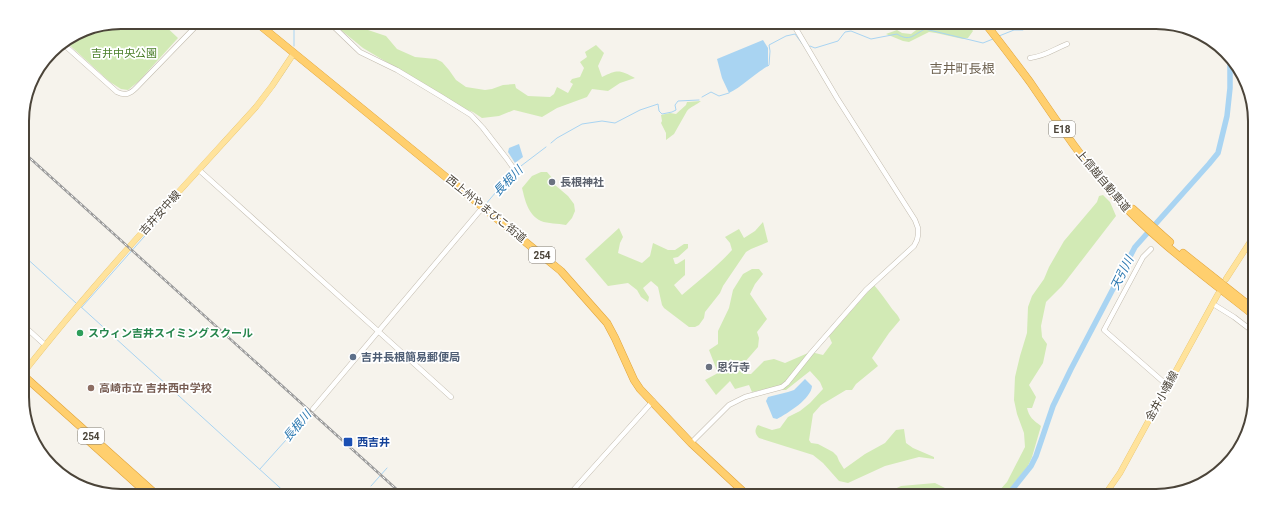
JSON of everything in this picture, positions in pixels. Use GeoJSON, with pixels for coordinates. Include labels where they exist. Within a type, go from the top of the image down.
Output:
{"type":"FeatureCollection","features":[{"type":"Feature","properties":{"kind":"highway","name":"西上州やまびこ街道"},"geometry":{"type":"LineString","coordinates":[[264,29],[561,271],[607,323],[616,338],[634,380],[640,389],[653,401],[691,443],[740,489]]}},
{"type":"Feature","properties":{"kind":"highway","name":"上信越自動車道"},"geometry":{"type":"LineString","coordinates":[[989,29],[1020,69],[1091,169],[1120,202],[1248,310]]}},
{"type":"Feature","properties":{"kind":"highway","name":"上信越自動車道"},"geometry":{"type":"LineString","coordinates":[[994,29],[1024,67],[1094,165],[1149,227]]}},
{"type":"Feature","properties":{"kind":"highway","name":"上信越自動車道"},"geometry":{"type":"LineString","coordinates":[[1157,234],[1248,305]]}},
{"type":"Feature","properties":{"kind":"highway","name":"254"},"geometry":{"type":"LineString","coordinates":[[29,380],[150,489]]}},
{"type":"Feature","properties":{"kind":"highway","name":"254"},"geometry":{"type":"LineString","coordinates":[[29,387],[142,489]]}},
{"type":"Feature","properties":{"kind":"main road","name":"吉井安中線"},"geometry":{"type":"LineString","coordinates":[[29,366],[112,267],[256,107],[294,54]]}},
{"type":"Feature","properties":{"kind":"main road"},"geometry":{"type":"LineString","coordinates":[[1226,279],[1248,245]]}},
{"type":"Feature","properties":{"kind":"main road","name":"金井小幡線"},"geometry":{"type":"LineString","coordinates":[[1109,489],[1120,473],[1218,294]]}},
{"type":"Feature","properties":{"kind":"street"},"geometry":{"type":"LineString","coordinates":[[67,47],[117,92],[126,94],[131,93],[193,29]]}},
{"type":"Feature","properties":{"kind":"street"},"geometry":{"type":"LineString","coordinates":[[336,29],[360,52],[397,70],[471,115],[483,128],[514,169]]}},
{"type":"Feature","properties":{"kind":"street"},"geometry":{"type":"LineString","coordinates":[[691,443],[729,404],[745,397],[782,387],[787,383],[866,290],[911,250],[917,240],[918,228],[915,220],[837,98],[796,29]]}},
{"type":"Feature","properties":{"kind":"street"},"geometry":{"type":"LineString","coordinates":[[1030,58],[1046,55],[1067,44]]}},
{"type":"Feature","properties":{"kind":"street"},"geometry":{"type":"LineString","coordinates":[[198,170],[450,397]]}},
{"type":"Feature","properties":{"kind":"street"},"geometry":{"type":"LineString","coordinates":[[313,409],[483,207]]}},
{"type":"Feature","properties":{"kind":"street"},"geometry":{"type":"LineString","coordinates":[[1151,249],[1143,257],[1104,330],[1168,386]]}},
{"type":"Feature","properties":{"kind":"street"},"geometry":{"type":"LineString","coordinates":[[1213,304],[1248,328]]}},
{"type":"Feature","properties":{"kind":"street"},"geometry":{"type":"LineString","coordinates":[[29,330],[45,345]]}},
{"type":"Feature","properties":{"kind":"street"},"geometry":{"type":"LineString","coordinates":[[574,489],[653,401]]}},
{"type":"Feature","properties":{"kind":"green space","name":"吉井中央公園"},"geometry":{"type":"Polygon","coordinates":[[[115,29],[168,29],[178,38],[139,81],[128,90],[121,89],[110,82],[70,45],[75,41],[97,32],[115,29]]]}},
{"type":"Feature","properties":{"kind":"green space"},"geometry":{"type":"Polygon","coordinates":[[[340,29],[367,29],[386,36],[397,49],[415,57],[436,59],[442,62],[456,80],[466,87],[485,90],[503,85],[515,84],[516,88],[528,96],[550,97],[554,94],[557,87],[568,93],[573,84],[570,82],[572,79],[580,77],[584,68],[580,62],[587,57],[585,52],[596,45],[604,53],[598,66],[602,77],[616,72],[622,72],[635,78],[620,83],[608,91],[592,89],[587,97],[557,108],[542,117],[514,110],[499,116],[482,118],[363,48],[340,29]]]}},
{"type":"Feature","properties":{"kind":"green space"},"geometry":{"type":"Polygon","coordinates":[[[917,29],[971,29],[973,31],[968,38],[963,39],[929,32],[909,42],[886,34],[897,30],[902,33],[911,34],[917,29]]]}},
{"type":"Feature","properties":{"kind":"green space"},"geometry":{"type":"Polygon","coordinates":[[[701,101],[687,111],[674,134],[666,140],[666,133],[661,123],[661,115],[670,113],[676,114],[686,105],[687,102],[701,101]]]}},
{"type":"Feature","properties":{"kind":"green space"},"geometry":{"type":"Polygon","coordinates":[[[541,172],[547,172],[553,179],[555,185],[568,196],[574,204],[575,211],[572,218],[566,225],[541,221],[533,215],[528,207],[522,188],[532,176],[541,172]]]}},
{"type":"Feature","properties":{"kind":"green space"},"geometry":{"type":"Polygon","coordinates":[[[1103,195],[1110,202],[1116,216],[1062,286],[1046,302],[1041,326],[1042,337],[1047,344],[1043,363],[1029,385],[1036,397],[1032,408],[1027,408],[1032,418],[1041,426],[1028,466],[1010,489],[1001,489],[1007,482],[1025,447],[1024,433],[1014,400],[1015,377],[1027,333],[1028,307],[1032,296],[1044,279],[1064,241],[1097,202],[1099,196],[1103,195]]]}},
{"type":"Feature","properties":{"kind":"green space"},"geometry":{"type":"Polygon","coordinates":[[[763,222],[768,242],[746,252],[723,286],[720,293],[705,312],[704,318],[699,325],[695,327],[689,327],[664,308],[658,287],[651,281],[643,288],[649,297],[648,302],[628,283],[608,286],[585,259],[619,228],[623,237],[618,253],[642,263],[650,256],[653,243],[668,250],[675,250],[684,244],[688,244],[688,248],[678,257],[673,258],[675,264],[685,259],[685,275],[674,285],[682,295],[714,268],[732,250],[730,243],[725,237],[739,229],[744,238],[755,231],[763,222]]]}},
{"type":"Feature","properties":{"kind":"green space"},"geometry":{"type":"Polygon","coordinates":[[[752,269],[759,269],[763,274],[755,284],[750,294],[767,319],[757,332],[759,338],[758,347],[744,363],[739,364],[743,374],[751,374],[764,361],[774,359],[785,363],[808,353],[823,355],[832,343],[829,336],[874,285],[900,320],[872,358],[878,366],[856,384],[852,390],[846,390],[821,405],[813,414],[809,440],[811,443],[818,444],[833,452],[844,469],[865,454],[885,443],[896,430],[904,429],[906,443],[913,448],[934,457],[934,459],[919,457],[885,466],[848,483],[839,481],[823,463],[813,455],[759,438],[756,432],[758,425],[772,430],[780,428],[788,417],[800,411],[810,403],[823,389],[820,382],[810,371],[786,390],[765,389],[752,392],[749,385],[735,389],[730,381],[716,395],[705,380],[718,373],[709,350],[718,344],[718,331],[729,308],[733,290],[743,274],[752,269]]]}},
{"type":"Feature","properties":{"kind":"green space"},"geometry":{"type":"Polygon","coordinates":[[[935,483],[947,489],[895,489],[901,486],[935,483]]]}},
{"type":"Feature","properties":{"kind":"water"},"geometry":{"type":"Polygon","coordinates":[[[763,40],[768,48],[768,66],[729,93],[722,78],[717,59],[763,40]]]}},
{"type":"Feature","properties":{"kind":"water"},"geometry":{"type":"Polygon","coordinates":[[[519,144],[523,157],[515,163],[508,152],[509,148],[519,144]]]}},
{"type":"Feature","properties":{"kind":"water"},"geometry":{"type":"Polygon","coordinates":[[[805,379],[812,386],[808,396],[787,413],[777,419],[773,418],[766,401],[768,397],[794,390],[805,379]]]}},
{"type":"Feature","properties":{"kind":"waterway"},"geometry":{"type":"LineString","coordinates":[[294,29],[294,46]]}},
{"type":"Feature","properties":{"kind":"waterway"},"geometry":{"type":"LineString","coordinates":[[808,47],[810,46],[815,48],[838,41],[845,32],[851,31],[871,39],[897,34],[908,38],[925,29],[983,43],[993,39]]}},
{"type":"Feature","properties":{"kind":"waterway"},"geometry":{"type":"LineString","coordinates":[[999,36],[1014,30],[1024,29]]}},
{"type":"Feature","properties":{"kind":"waterway"},"geometry":{"type":"LineString","coordinates":[[768,66],[770,51],[769,45],[786,36],[795,34],[806,49]]}},
{"type":"Feature","properties":{"kind":"waterway"},"geometry":{"type":"LineString","coordinates":[[281,77],[289,65]]}},
{"type":"Feature","properties":{"kind":"waterway","name":"天引川"},"geometry":{"type":"LineString","coordinates":[[1013,489],[1031,466],[1036,456],[1053,406],[1135,247],[1218,153],[1227,116],[1230,88],[1230,66]]}},
{"type":"Feature","properties":{"kind":"waterway","name":"長根川"},"geometry":{"type":"LineString","coordinates":[[702,97],[711,92],[719,96],[729,93]]}},
{"type":"Feature","properties":{"kind":"waterway","name":"長根川"},"geometry":{"type":"LineString","coordinates":[[551,143],[582,124],[602,121],[615,123],[640,110],[658,104],[659,111],[662,114],[672,112],[676,110],[675,105],[678,101],[699,100]]}},
{"type":"Feature","properties":{"kind":"waterway","name":"長根川"},"geometry":{"type":"LineString","coordinates":[[485,205],[513,172],[546,147]]}},
{"type":"Feature","properties":{"kind":"waterway"},"geometry":{"type":"LineString","coordinates":[[82,307],[166,212]]}},
{"type":"Feature","properties":{"kind":"waterway","name":"長根川"},"geometry":{"type":"LineString","coordinates":[[29,260],[76,303]]}},
{"type":"Feature","properties":{"kind":"waterway","name":"長根川"},"geometry":{"type":"LineString","coordinates":[[80,306],[281,489]]}},
{"type":"Feature","properties":{"kind":"waterway","name":"長根川"},"geometry":{"type":"LineString","coordinates":[[260,469],[312,411]]}},
{"type":"Feature","properties":{"kind":"waterway"},"geometry":{"type":"LineString","coordinates":[[371,486],[387,468]]}},
{"type":"Feature","properties":{"kind":"railway"},"geometry":{"type":"LineString","coordinates":[[29,157],[396,489]]}},
{"type":"Feature","properties":{"kind":"place","name":"長根神社"},"geometry":{"type":"Point","coordinates":[552,182]}},
{"type":"Feature","properties":{"kind":"place","name":"スウィン吉井スイミングスクール"},"geometry":{"type":"Point","coordinates":[80,333]}},
{"type":"Feature","properties":{"kind":"place","name":"吉井長根簡易郵便局"},"geometry":{"type":"Point","coordinates":[353,357]}},
{"type":"Feature","properties":{"kind":"place","name":"恩行寺"},"geometry":{"type":"Point","coordinates":[709,367]}},
{"type":"Feature","properties":{"kind":"place","name":"高崎市立 吉井西中学校"},"geometry":{"type":"Point","coordinates":[91,388]}},
{"type":"Feature","properties":{"kind":"place","name":"西吉井"},"geometry":{"type":"Point","coordinates":[348,442]}},
{"type":"Feature","properties":{"kind":"district","name":"吉井町長根"},"geometry":{"type":"Point","coordinates":[962,68]}}]}
